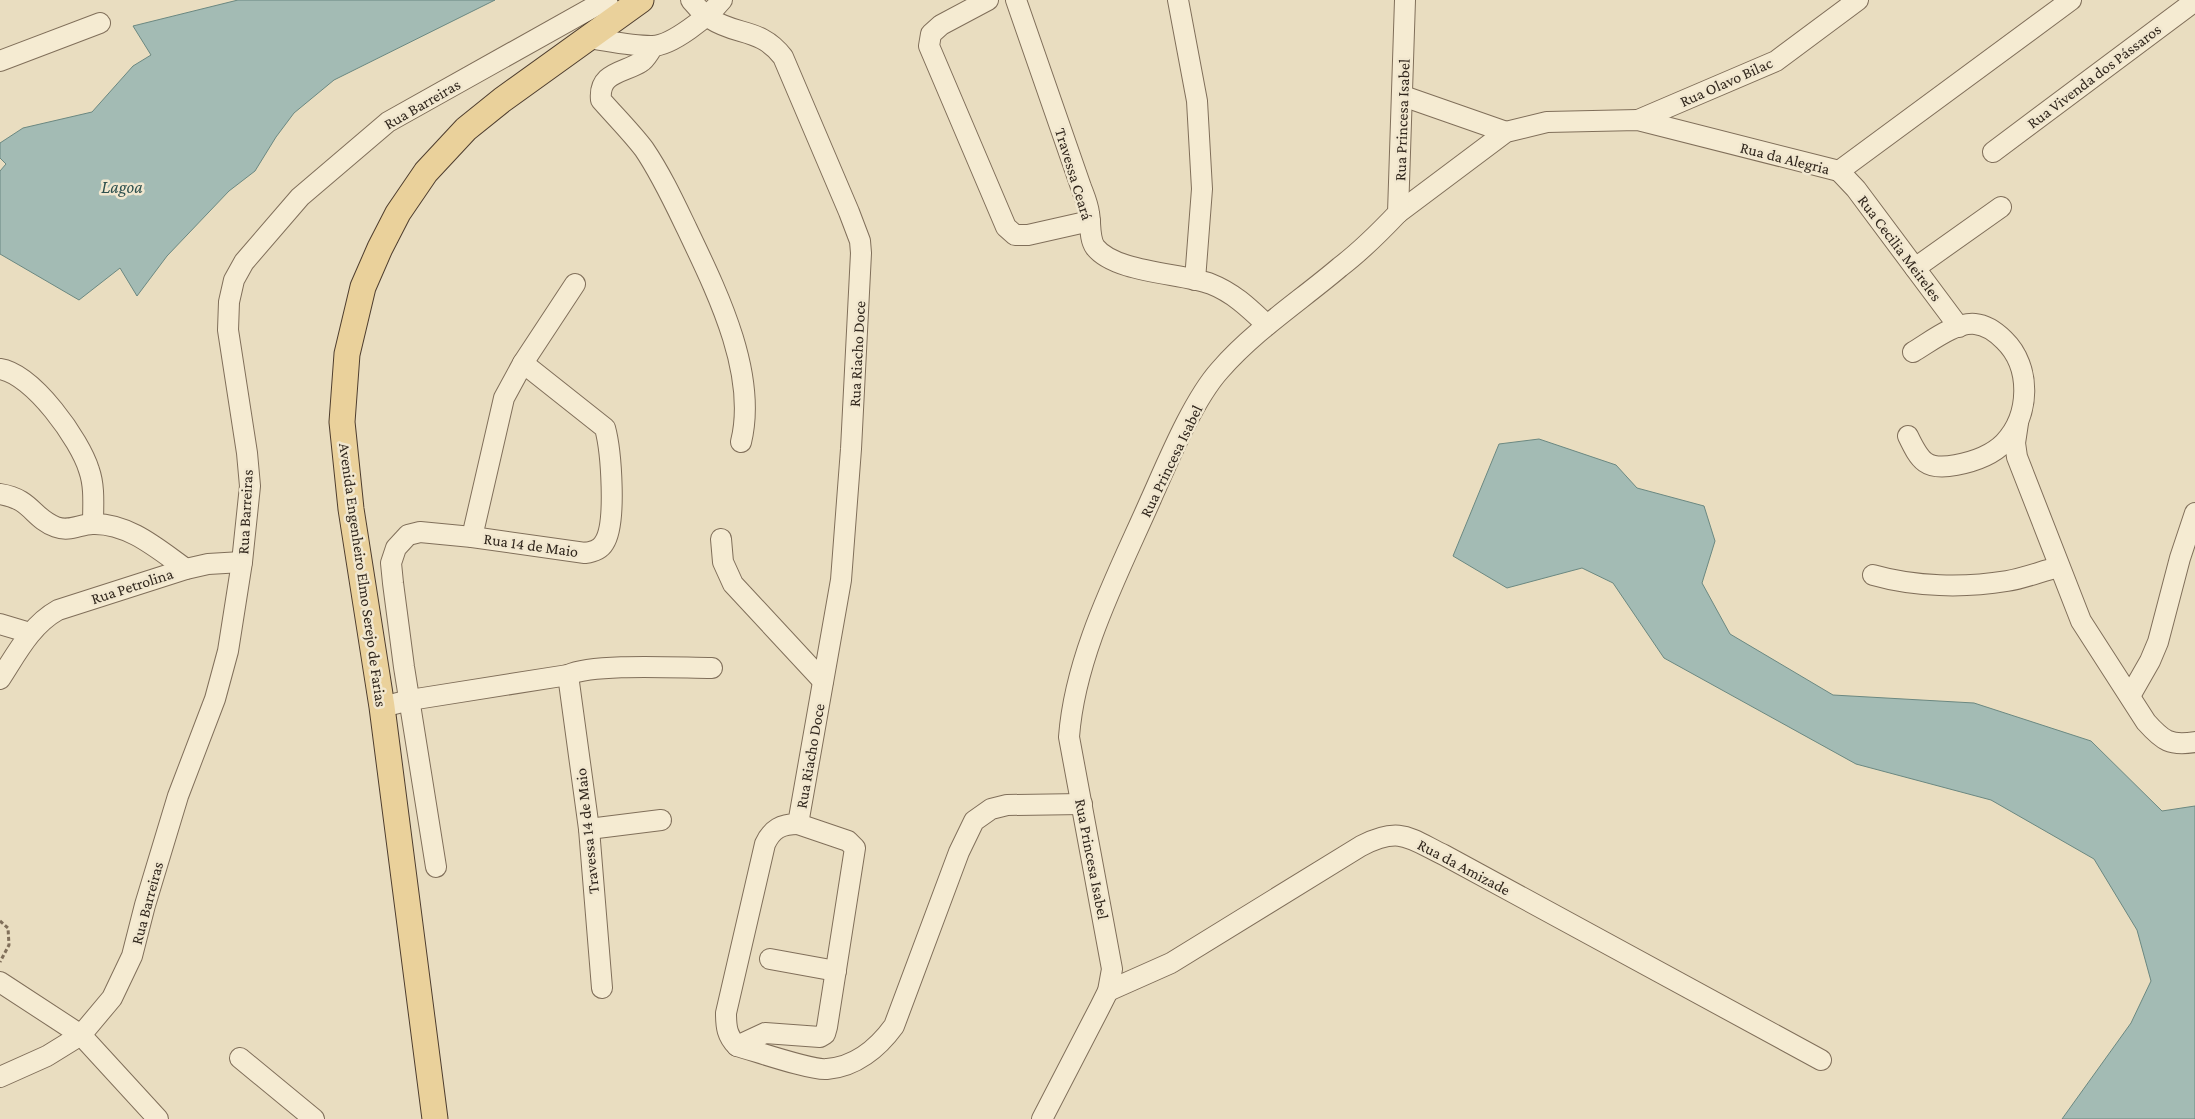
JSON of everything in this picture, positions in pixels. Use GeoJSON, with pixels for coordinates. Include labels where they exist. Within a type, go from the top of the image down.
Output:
{"type":"FeatureCollection","features":[{"type":"Feature","properties":{"kind":"main road","name":"Avenida Engenheiro Elmo Serejo de Farias"},"geometry":{"type":"LineString","coordinates":[[435,1119],[382,707],[351,509],[342,422],[347,354],[363,287],[398,212],[426,172],[466,129],[502,100],[589,38],[609,6],[640,0]]}},
{"type":"Feature","properties":{"kind":"street","name":"Rua Riacho Doce"},"geometry":{"type":"LineString","coordinates":[[691,0],[712,20],[764,39],[776,48],[783,57],[860,240],[861,296],[841,580],[798,824],[785,824],[770,834],[760,859],[726,1013],[729,1038],[737,1046]]}},
{"type":"Feature","properties":{"kind":"street"},"geometry":{"type":"LineString","coordinates":[[722,0],[707,16],[670,40],[653,47],[640,62],[612,76],[600,94],[601,100],[643,148],[663,180],[716,289],[729,327],[741,378],[745,418],[741,442]]}},
{"type":"Feature","properties":{"kind":"street"},"geometry":{"type":"LineString","coordinates":[[988,0],[941,26],[931,34],[929,46],[1006,227],[1015,235],[1028,235],[1090,221]]}},
{"type":"Feature","properties":{"kind":"street","name":"Travessa Ceará"},"geometry":{"type":"LineString","coordinates":[[1016,0],[1082,187],[1094,245],[1101,252],[1141,269],[1209,283],[1229,292],[1267,325]]}},
{"type":"Feature","properties":{"kind":"street"},"geometry":{"type":"LineString","coordinates":[[1178,0],[1198,110],[1202,189],[1195,280]]}},
{"type":"Feature","properties":{"kind":"street","name":"Rua Princesa Isabel"},"geometry":{"type":"LineString","coordinates":[[1042,1119],[1108,991],[1112,968],[1069,737],[1071,708],[1077,682],[1109,593],[1170,456],[1205,390],[1229,360],[1267,325],[1341,267],[1398,213],[1403,96],[1404,0]]}},
{"type":"Feature","properties":{"kind":"street","name":"Rua Olavo Bilac"},"geometry":{"type":"LineString","coordinates":[[1638,120],[1776,61],[1858,0]]}},
{"type":"Feature","properties":{"kind":"street","name":"Rua da Alegria"},"geometry":{"type":"LineString","coordinates":[[1398,213],[1506,132],[1547,122],[1638,120],[1839,171],[2072,0]]}},
{"type":"Feature","properties":{"kind":"street","name":"Rua Vivenda dos Pássaros"},"geometry":{"type":"LineString","coordinates":[[1993,152],[2195,1]]}},
{"type":"Feature","properties":{"kind":"street","name":"Rua Barreiras"},"geometry":{"type":"LineString","coordinates":[[0,1077],[47,1056],[80,1035],[112,998],[132,956],[145,905],[178,796],[222,676],[228,651],[242,562],[250,486],[248,454],[228,330],[229,302],[234,280],[244,262],[300,197],[388,122],[609,6]]}},
{"type":"Feature","properties":{"kind":"street"},"geometry":{"type":"LineString","coordinates":[[0,61],[100,22]]}},
{"type":"Feature","properties":{"kind":"street"},"geometry":{"type":"LineString","coordinates":[[589,38],[653,47]]}},
{"type":"Feature","properties":{"kind":"street"},"geometry":{"type":"LineString","coordinates":[[1403,96],[1506,132]]}},
{"type":"Feature","properties":{"kind":"street","name":"Rua Cecilia Meireles"},"geometry":{"type":"LineString","coordinates":[[1839,171],[1856,189],[1959,327]]}},
{"type":"Feature","properties":{"kind":"street"},"geometry":{"type":"LineString","coordinates":[[1915,268],[2001,207]]}},
{"type":"Feature","properties":{"kind":"street","name":"Rua 14 de Maio"},"geometry":{"type":"LineString","coordinates":[[472,537],[487,480],[504,398],[523,363],[575,284]]}},
{"type":"Feature","properties":{"kind":"street"},"geometry":{"type":"LineString","coordinates":[[1913,352],[1959,327],[1975,324],[1989,329],[2012,347],[2024,373],[2026,385],[2015,443],[2017,457],[2081,621],[2146,722],[2156,733],[2172,744],[2190,742]]}},
{"type":"Feature","properties":{"kind":"street","name":"Rua 14 de Maio"},"geometry":{"type":"LineString","coordinates":[[436,868],[392,583],[391,563],[396,548],[408,535],[420,532],[472,537],[585,553],[600,548],[608,537],[612,484],[605,428],[523,363]]}},
{"type":"Feature","properties":{"kind":"street"},"geometry":{"type":"LineString","coordinates":[[0,370],[20,378],[35,390],[71,436],[90,474],[93,494],[93,524]]}},
{"type":"Feature","properties":{"kind":"street"},"geometry":{"type":"LineString","coordinates":[[1908,436],[1918,457],[1927,465],[1952,466],[1986,455],[2004,443],[2018,423]]}},
{"type":"Feature","properties":{"kind":"street"},"geometry":{"type":"LineString","coordinates":[[0,494],[15,497],[25,502],[54,526],[66,529],[93,524],[110,526],[130,532],[186,569]]}},
{"type":"Feature","properties":{"kind":"street"},"geometry":{"type":"LineString","coordinates":[[2130,696],[2150,661],[2158,642],[2180,558],[2195,513]]}},
{"type":"Feature","properties":{"kind":"street"},"geometry":{"type":"LineString","coordinates":[[721,539],[723,562],[734,584],[823,681]]}},
{"type":"Feature","properties":{"kind":"street","name":"Rua Petrolina"},"geometry":{"type":"LineString","coordinates":[[0,679],[30,633],[47,616],[58,610],[186,569],[208,564],[242,562]]}},
{"type":"Feature","properties":{"kind":"street"},"geometry":{"type":"LineString","coordinates":[[1873,575],[1893,581],[1954,585],[2008,581],[2059,567]]}},
{"type":"Feature","properties":{"kind":"street"},"geometry":{"type":"LineString","coordinates":[[0,624],[30,633]]}},
{"type":"Feature","properties":{"kind":"street"},"geometry":{"type":"LineString","coordinates":[[382,707],[410,700],[568,675],[575,672],[613,669],[712,668]]}},
{"type":"Feature","properties":{"kind":"street","name":"Travessa 14 de Maio"},"geometry":{"type":"LineString","coordinates":[[568,675],[589,829],[602,988]]}},
{"type":"Feature","properties":{"kind":"street"},"geometry":{"type":"LineString","coordinates":[[737,1046],[825,1070],[853,1063],[862,1057],[879,1044],[894,1026],[959,852],[974,821],[991,809],[1007,806],[1082,804]]}},
{"type":"Feature","properties":{"kind":"street"},"geometry":{"type":"LineString","coordinates":[[589,829],[661,820]]}},
{"type":"Feature","properties":{"kind":"street"},"geometry":{"type":"LineString","coordinates":[[737,1046],[765,1034],[820,1037],[824,1034],[855,848],[848,841],[798,824]]}},
{"type":"Feature","properties":{"kind":"street","name":"Rua da Amizade"},"geometry":{"type":"LineString","coordinates":[[1108,991],[1171,963],[1361,846],[1378,837],[1393,834],[1412,839],[1444,855],[1821,1060]]}},
{"type":"Feature","properties":{"kind":"street"},"geometry":{"type":"LineString","coordinates":[[770,959],[836,971]]}},
{"type":"Feature","properties":{"kind":"street"},"geometry":{"type":"LineString","coordinates":[[0,982],[80,1035],[158,1119]]}},
{"type":"Feature","properties":{"kind":"street"},"geometry":{"type":"LineString","coordinates":[[240,1058],[314,1119]]}},
{"type":"Feature","properties":{"kind":"path"},"geometry":{"type":"LineString","coordinates":[[0,921],[8,928],[9,945],[0,962]]}},
{"type":"Feature","properties":{"kind":"water","name":"Lagoa"},"geometry":{"type":"Polygon","coordinates":[[[238,0],[495,0],[334,80],[294,113],[276,137],[255,171],[229,191],[167,256],[137,296],[120,268],[79,300],[0,254],[0,171],[6,164],[0,158],[0,143],[23,128],[92,112],[133,66],[151,55],[133,26],[238,0]]]}},
{"type":"Feature","properties":{"kind":"water"},"geometry":{"type":"Polygon","coordinates":[[[1539,439],[1616,465],[1637,488],[1704,506],[1715,541],[1702,583],[1730,634],[1833,695],[1974,703],[2091,741],[2162,811],[2195,806],[2195,1119],[2062,1119],[2131,1023],[2151,981],[2137,930],[2094,859],[1991,800],[1856,764],[1664,658],[1613,583],[1582,568],[1507,588],[1453,556],[1499,444],[1539,439]]]}}]}
